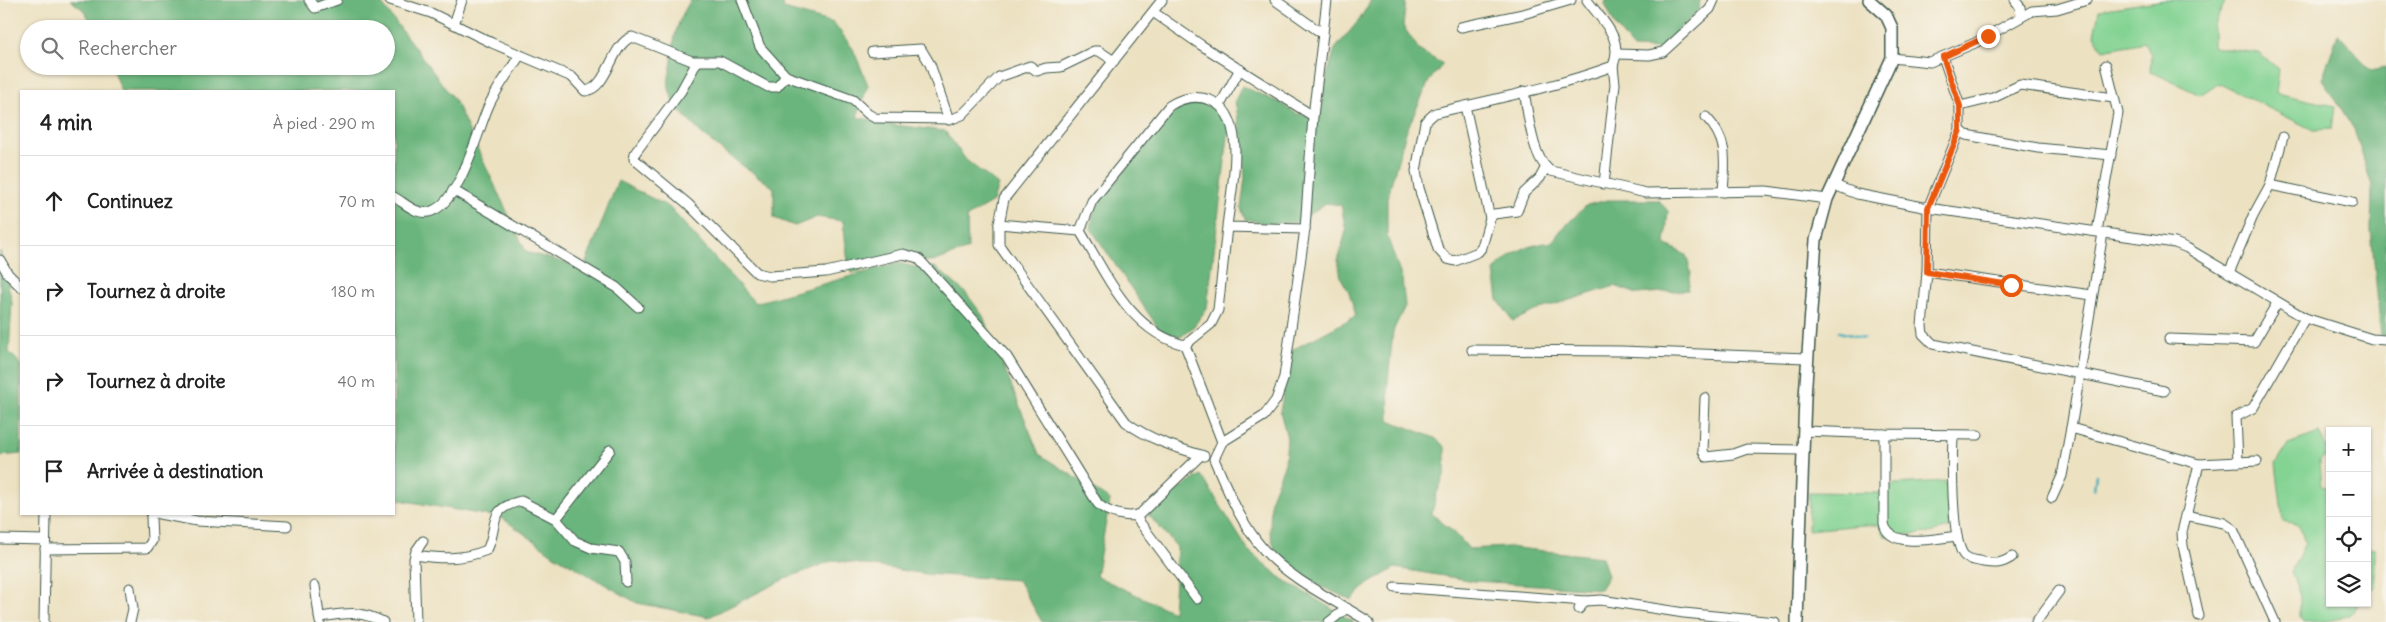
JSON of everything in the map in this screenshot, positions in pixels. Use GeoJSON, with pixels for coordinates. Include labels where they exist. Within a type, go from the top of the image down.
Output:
{"type":"FeatureCollection","features":[{"type":"Feature","properties":{"kind":"main road"},"geometry":{"type":"LineString","coordinates":[[1797,622],[1807,358],[1816,240],[1827,199],[1892,58],[1892,28],[1886,15],[1870,0]]}},
{"type":"Feature","properties":{"kind":"street"},"geometry":{"type":"LineString","coordinates":[[309,0],[315,8],[337,0]]}},
{"type":"Feature","properties":{"kind":"street"},"geometry":{"type":"LineString","coordinates":[[390,0],[431,13],[572,77],[585,91],[596,87],[624,41],[632,37],[698,62],[720,61],[773,88],[780,85],[786,76]]}},
{"type":"Feature","properties":{"kind":"street"},"geometry":{"type":"LineString","coordinates":[[454,24],[462,0]]}},
{"type":"Feature","properties":{"kind":"street"},"geometry":{"type":"LineString","coordinates":[[742,0],[760,47],[786,76],[853,100],[875,118],[949,120],[962,115],[998,77],[1030,66],[1037,71],[1046,68],[1057,69],[1094,50],[1099,51],[1114,61]]}},
{"type":"Feature","properties":{"kind":"street"},"geometry":{"type":"LineString","coordinates":[[1162,0],[1011,188],[1004,199],[998,224],[999,245],[1002,252],[1126,422],[1138,431],[1182,450],[1214,459]]}},
{"type":"Feature","properties":{"kind":"street"},"geometry":{"type":"LineString","coordinates":[[1275,0],[1323,34]]}},
{"type":"Feature","properties":{"kind":"street"},"geometry":{"type":"LineString","coordinates":[[1327,0],[1313,116],[1306,229],[1284,377],[1276,400],[1264,416],[1222,442],[1214,459],[1233,503],[1264,551],[1285,570],[1369,622]]}},
{"type":"Feature","properties":{"kind":"street"},"geometry":{"type":"LineString","coordinates":[[1461,27],[1523,14],[1571,0]]}},
{"type":"Feature","properties":{"kind":"street"},"geometry":{"type":"LineString","coordinates":[[1587,0],[1616,40],[1617,54],[1613,66],[1615,84],[1604,184]]}},
{"type":"Feature","properties":{"kind":"street"},"geometry":{"type":"LineString","coordinates":[[1617,54],[1649,55],[1663,52],[1710,9],[1714,0]]}},
{"type":"Feature","properties":{"kind":"street"},"geometry":{"type":"LineString","coordinates":[[2015,0],[2020,7],[2021,16]]}},
{"type":"Feature","properties":{"kind":"street"},"geometry":{"type":"LineString","coordinates":[[1892,58],[1930,62],[1975,43],[2032,11],[2057,9],[2087,0]]}},
{"type":"Feature","properties":{"kind":"street"},"geometry":{"type":"LineString","coordinates":[[1153,12],[1313,116]]}},
{"type":"Feature","properties":{"kind":"street"},"geometry":{"type":"LineString","coordinates":[[872,52],[921,49],[930,64],[949,120]]}},
{"type":"Feature","properties":{"kind":"street"},"geometry":{"type":"LineString","coordinates":[[395,198],[414,210],[430,212],[447,202],[463,172],[490,103],[520,55]]}},
{"type":"Feature","properties":{"kind":"street"},"geometry":{"type":"LineString","coordinates":[[1943,57],[1960,106],[1960,130],[1928,208],[1927,272],[1922,326],[1923,334],[1933,344],[2164,390]]}},
{"type":"Feature","properties":{"kind":"street"},"geometry":{"type":"LineString","coordinates":[[698,62],[681,91],[635,153],[636,162],[688,204],[752,269],[762,276],[826,272],[903,254],[918,258],[1007,357],[1098,504],[1108,510],[1135,516],[1140,514],[1201,455]]}},
{"type":"Feature","properties":{"kind":"street"},"geometry":{"type":"LineString","coordinates":[[2052,498],[2062,476],[2071,428],[2118,113],[2106,65]]}},
{"type":"Feature","properties":{"kind":"street"},"geometry":{"type":"LineString","coordinates":[[1465,106],[1490,218],[1482,247],[1478,252],[1455,261],[1447,259],[1438,249],[1419,188],[1416,171],[1425,122],[1436,114],[1465,106],[1524,91],[1613,66]]}},
{"type":"Feature","properties":{"kind":"street"},"geometry":{"type":"LineString","coordinates":[[1220,105],[1240,69]]}},
{"type":"Feature","properties":{"kind":"street"},"geometry":{"type":"LineString","coordinates":[[1960,106],[1993,98],[2020,85],[2114,98]]}},
{"type":"Feature","properties":{"kind":"street"},"geometry":{"type":"LineString","coordinates":[[1524,91],[1532,136],[1546,167],[1604,184],[1646,193],[1774,191],[1827,199]]}},
{"type":"Feature","properties":{"kind":"street"},"geometry":{"type":"LineString","coordinates":[[1080,231],[1092,201],[1170,106],[1180,99],[1194,98],[1207,99],[1220,105],[1227,113],[1233,126],[1236,143],[1218,310],[1211,324],[1185,345]]}},
{"type":"Feature","properties":{"kind":"street"},"geometry":{"type":"LineString","coordinates":[[1706,117],[1719,132],[1725,150],[1724,192]]}},
{"type":"Feature","properties":{"kind":"street"},"geometry":{"type":"LineString","coordinates":[[1960,130],[1966,135],[2038,148],[2111,156]]}},
{"type":"Feature","properties":{"kind":"street"},"geometry":{"type":"LineString","coordinates":[[2229,273],[2252,216],[2270,185],[2283,137]]}},
{"type":"Feature","properties":{"kind":"street"},"geometry":{"type":"LineString","coordinates":[[1490,218],[1494,214],[1517,211],[1524,193],[1540,178],[1546,167]]}},
{"type":"Feature","properties":{"kind":"street"},"geometry":{"type":"LineString","coordinates":[[1834,185],[1857,194],[1928,208],[2175,243],[2305,318],[2372,339],[2386,340]]}},
{"type":"Feature","properties":{"kind":"street"},"geometry":{"type":"LineString","coordinates":[[2270,185],[2352,202]]}},
{"type":"Feature","properties":{"kind":"street"},"geometry":{"type":"LineString","coordinates":[[453,190],[616,288],[638,307]]}},
{"type":"Feature","properties":{"kind":"street"},"geometry":{"type":"LineString","coordinates":[[998,224],[1080,231]]}},
{"type":"Feature","properties":{"kind":"street"},"geometry":{"type":"LineString","coordinates":[[1227,227],[1306,229]]}},
{"type":"Feature","properties":{"kind":"street"},"geometry":{"type":"LineString","coordinates":[[1080,231],[1137,320],[1170,342],[1185,345]]}},
{"type":"Feature","properties":{"kind":"street"},"geometry":{"type":"LineString","coordinates":[[0,260],[8,274],[20,286]]}},
{"type":"Feature","properties":{"kind":"street"},"geometry":{"type":"LineString","coordinates":[[1927,272],[2092,295]]}},
{"type":"Feature","properties":{"kind":"street"},"geometry":{"type":"LineString","coordinates":[[2169,339],[2254,342],[2277,303]]}},
{"type":"Feature","properties":{"kind":"street"},"geometry":{"type":"LineString","coordinates":[[2238,462],[2236,417],[2251,410],[2305,318]]}},
{"type":"Feature","properties":{"kind":"street"},"geometry":{"type":"LineString","coordinates":[[1185,345],[1222,442]]}},
{"type":"Feature","properties":{"kind":"street"},"geometry":{"type":"LineString","coordinates":[[1472,350],[1621,351],[1807,358]]}},
{"type":"Feature","properties":{"kind":"street"},"geometry":{"type":"LineString","coordinates":[[1705,398],[1703,451],[1706,457],[1732,454],[1747,449],[1803,450]]}},
{"type":"Feature","properties":{"kind":"street"},"geometry":{"type":"LineString","coordinates":[[2071,428],[2199,464],[2257,461]]}},
{"type":"Feature","properties":{"kind":"street"},"geometry":{"type":"LineString","coordinates":[[1804,430],[1953,436],[1978,435]]}},
{"type":"Feature","properties":{"kind":"street"},"geometry":{"type":"LineString","coordinates":[[1884,434],[1884,523],[1888,534],[1894,538],[1913,540],[1957,536]]}},
{"type":"Feature","properties":{"kind":"street"},"geometry":{"type":"LineString","coordinates":[[1953,436],[1951,475],[1957,536],[1961,552],[1970,559],[1998,564],[2012,557]]}},
{"type":"Feature","properties":{"kind":"street"},"geometry":{"type":"LineString","coordinates":[[556,519],[610,450]]}},
{"type":"Feature","properties":{"kind":"street"},"geometry":{"type":"LineString","coordinates":[[2199,464],[2185,515],[2183,546],[2199,616]]}},
{"type":"Feature","properties":{"kind":"street"},"geometry":{"type":"LineString","coordinates":[[414,555],[456,558],[469,557],[487,550],[490,543],[492,526],[500,510],[507,504],[521,501],[556,519],[575,541],[591,548],[619,552],[625,562],[626,582]]}},
{"type":"Feature","properties":{"kind":"street"},"geometry":{"type":"LineString","coordinates":[[44,622],[46,515]]}},
{"type":"Feature","properties":{"kind":"street"},"geometry":{"type":"LineString","coordinates":[[0,539],[45,544],[147,548],[152,540],[152,515]]}},
{"type":"Feature","properties":{"kind":"street"},"geometry":{"type":"LineString","coordinates":[[164,515],[197,521],[287,526]]}},
{"type":"Feature","properties":{"kind":"street"},"geometry":{"type":"LineString","coordinates":[[2185,515],[2224,523],[2233,529],[2274,622]]}},
{"type":"Feature","properties":{"kind":"street"},"geometry":{"type":"LineString","coordinates":[[1135,516],[1197,599]]}},
{"type":"Feature","properties":{"kind":"street"},"geometry":{"type":"LineString","coordinates":[[416,622],[414,555],[423,540]]}},
{"type":"Feature","properties":{"kind":"street"},"geometry":{"type":"LineString","coordinates":[[315,586],[319,619],[366,613],[383,622]]}},
{"type":"Feature","properties":{"kind":"street"},"geometry":{"type":"LineString","coordinates":[[1395,587],[1585,601],[1601,600],[1684,613],[1775,622]]}},
{"type":"Feature","properties":{"kind":"street"},"geometry":{"type":"LineString","coordinates":[[130,588],[133,609],[130,622]]}},
{"type":"Feature","properties":{"kind":"street"},"geometry":{"type":"LineString","coordinates":[[2036,622],[2059,591]]}},
{"type":"Feature","properties":{"kind":"street"},"geometry":{"type":"LineString","coordinates":[[1578,609],[1585,601]]}},
{"type":"Feature","properties":{"kind":"street"},"geometry":{"type":"LineString","coordinates":[[1329,622],[1347,608]]}},
{"type":"Feature","properties":{"kind":"green space"},"geometry":{"type":"Polygon","coordinates":[[[70,0],[379,0],[394,20],[90,20],[85,11],[70,0]]]}},
{"type":"Feature","properties":{"kind":"green space"},"geometry":{"type":"Polygon","coordinates":[[[691,0],[782,0],[784,9],[834,23],[853,49],[868,85],[857,117],[894,125],[945,131],[966,160],[998,185],[993,202],[967,217],[968,249],[933,262],[902,258],[852,273],[848,262],[843,221],[817,217],[795,226],[774,218],[774,188],[713,143],[684,116],[674,102],[669,88],[669,78],[674,44],[682,16],[691,0]]]}},
{"type":"Feature","properties":{"kind":"green space"},"geometry":{"type":"Polygon","coordinates":[[[1371,0],[1406,0],[1403,26],[1420,51],[1443,64],[1429,81],[1406,132],[1387,198],[1387,236],[1402,279],[1405,306],[1393,331],[1388,381],[1389,420],[1435,438],[1445,447],[1445,474],[1436,495],[1432,514],[1456,534],[1469,549],[1507,547],[1602,557],[1608,576],[1600,589],[1474,581],[1395,568],[1368,584],[1352,600],[1322,587],[1297,571],[1276,553],[1270,532],[1271,498],[1285,463],[1287,438],[1280,411],[1292,350],[1356,316],[1349,292],[1341,278],[1338,260],[1346,231],[1341,205],[1326,203],[1298,222],[1267,224],[1245,219],[1241,208],[1245,178],[1242,139],[1235,101],[1242,86],[1280,103],[1297,114],[1320,115],[1325,82],[1335,49],[1360,19],[1371,0]]]}},
{"type":"Feature","properties":{"kind":"green space"},"geometry":{"type":"Polygon","coordinates":[[[1606,0],[1700,0],[1699,10],[1659,49],[1633,48],[1616,27],[1605,4],[1606,0]]]}},
{"type":"Feature","properties":{"kind":"green space"},"geometry":{"type":"Polygon","coordinates":[[[2164,0],[2226,0],[2213,27],[2213,47],[2258,53],[2279,69],[2276,93],[2335,106],[2332,129],[2313,130],[2218,83],[2200,95],[2150,71],[2151,56],[2145,42],[2103,50],[2094,36],[2099,10],[2164,0]]]}},
{"type":"Feature","properties":{"kind":"green space"},"geometry":{"type":"Polygon","coordinates":[[[395,21],[455,101],[526,252],[584,268],[618,181],[669,207],[755,303],[898,263],[915,267],[935,267],[966,293],[983,316],[1039,454],[1110,500],[1096,576],[1173,612],[1177,547],[1145,511],[1201,475],[1248,550],[1282,579],[1354,622],[1042,622],[1018,580],[926,574],[834,560],[787,578],[709,617],[637,603],[554,555],[502,518],[395,499],[395,90],[121,90],[115,75],[395,75],[395,21]]]}},
{"type":"Feature","properties":{"kind":"green space"},"geometry":{"type":"Polygon","coordinates":[[[2338,34],[2371,70],[2386,67],[2386,335],[2381,336],[2371,230],[2372,186],[2354,129],[2322,79],[2338,34]]]}},
{"type":"Feature","properties":{"kind":"green space"},"geometry":{"type":"Polygon","coordinates":[[[1203,103],[1221,113],[1229,128],[1207,308],[1194,326],[1181,337],[1159,329],[1091,229],[1094,209],[1153,135],[1183,104],[1203,103]]]}},
{"type":"Feature","properties":{"kind":"green space"},"geometry":{"type":"Polygon","coordinates":[[[1608,200],[1658,200],[1668,211],[1665,244],[1686,255],[1691,272],[1688,290],[1637,294],[1615,286],[1540,309],[1513,321],[1498,300],[1494,271],[1507,258],[1520,250],[1552,242],[1561,230],[1587,205],[1608,200]]]}},
{"type":"Feature","properties":{"kind":"green space"},"geometry":{"type":"Polygon","coordinates":[[[0,251],[12,302],[9,352],[20,363],[20,454],[0,456],[0,251]]]}},
{"type":"Feature","properties":{"kind":"green space"},"geometry":{"type":"Polygon","coordinates":[[[2319,433],[2326,447],[2326,455],[2319,460],[2321,486],[2326,487],[2326,607],[2356,607],[2350,614],[2335,620],[2303,622],[2300,617],[2300,595],[2291,572],[2305,543],[2299,525],[2283,521],[2276,464],[2288,444],[2319,433]]]}},
{"type":"Feature","properties":{"kind":"green space"},"geometry":{"type":"Polygon","coordinates":[[[1945,481],[1949,496],[1950,528],[1929,533],[1885,536],[1880,525],[1808,530],[1809,492],[1880,493],[1895,484],[1945,481]]]}},
{"type":"Feature","properties":{"kind":"green space"},"geometry":{"type":"Polygon","coordinates":[[[2371,548],[2375,549],[2375,587],[2371,590],[2371,548]]]}},
{"type":"Feature","properties":{"kind":"waterway"},"geometry":{"type":"LineString","coordinates":[[1839,332],[1864,338]]}},
{"type":"Feature","properties":{"kind":"waterway"},"geometry":{"type":"LineString","coordinates":[[2094,489],[2096,475]]}},
{"type":"Feature","properties":{"kind":"route"},"geometry":{"type":"LineString","coordinates":[[1988,36],[1943,57],[1960,106],[1960,130],[1928,208],[1927,272],[2011,285]]}}]}
